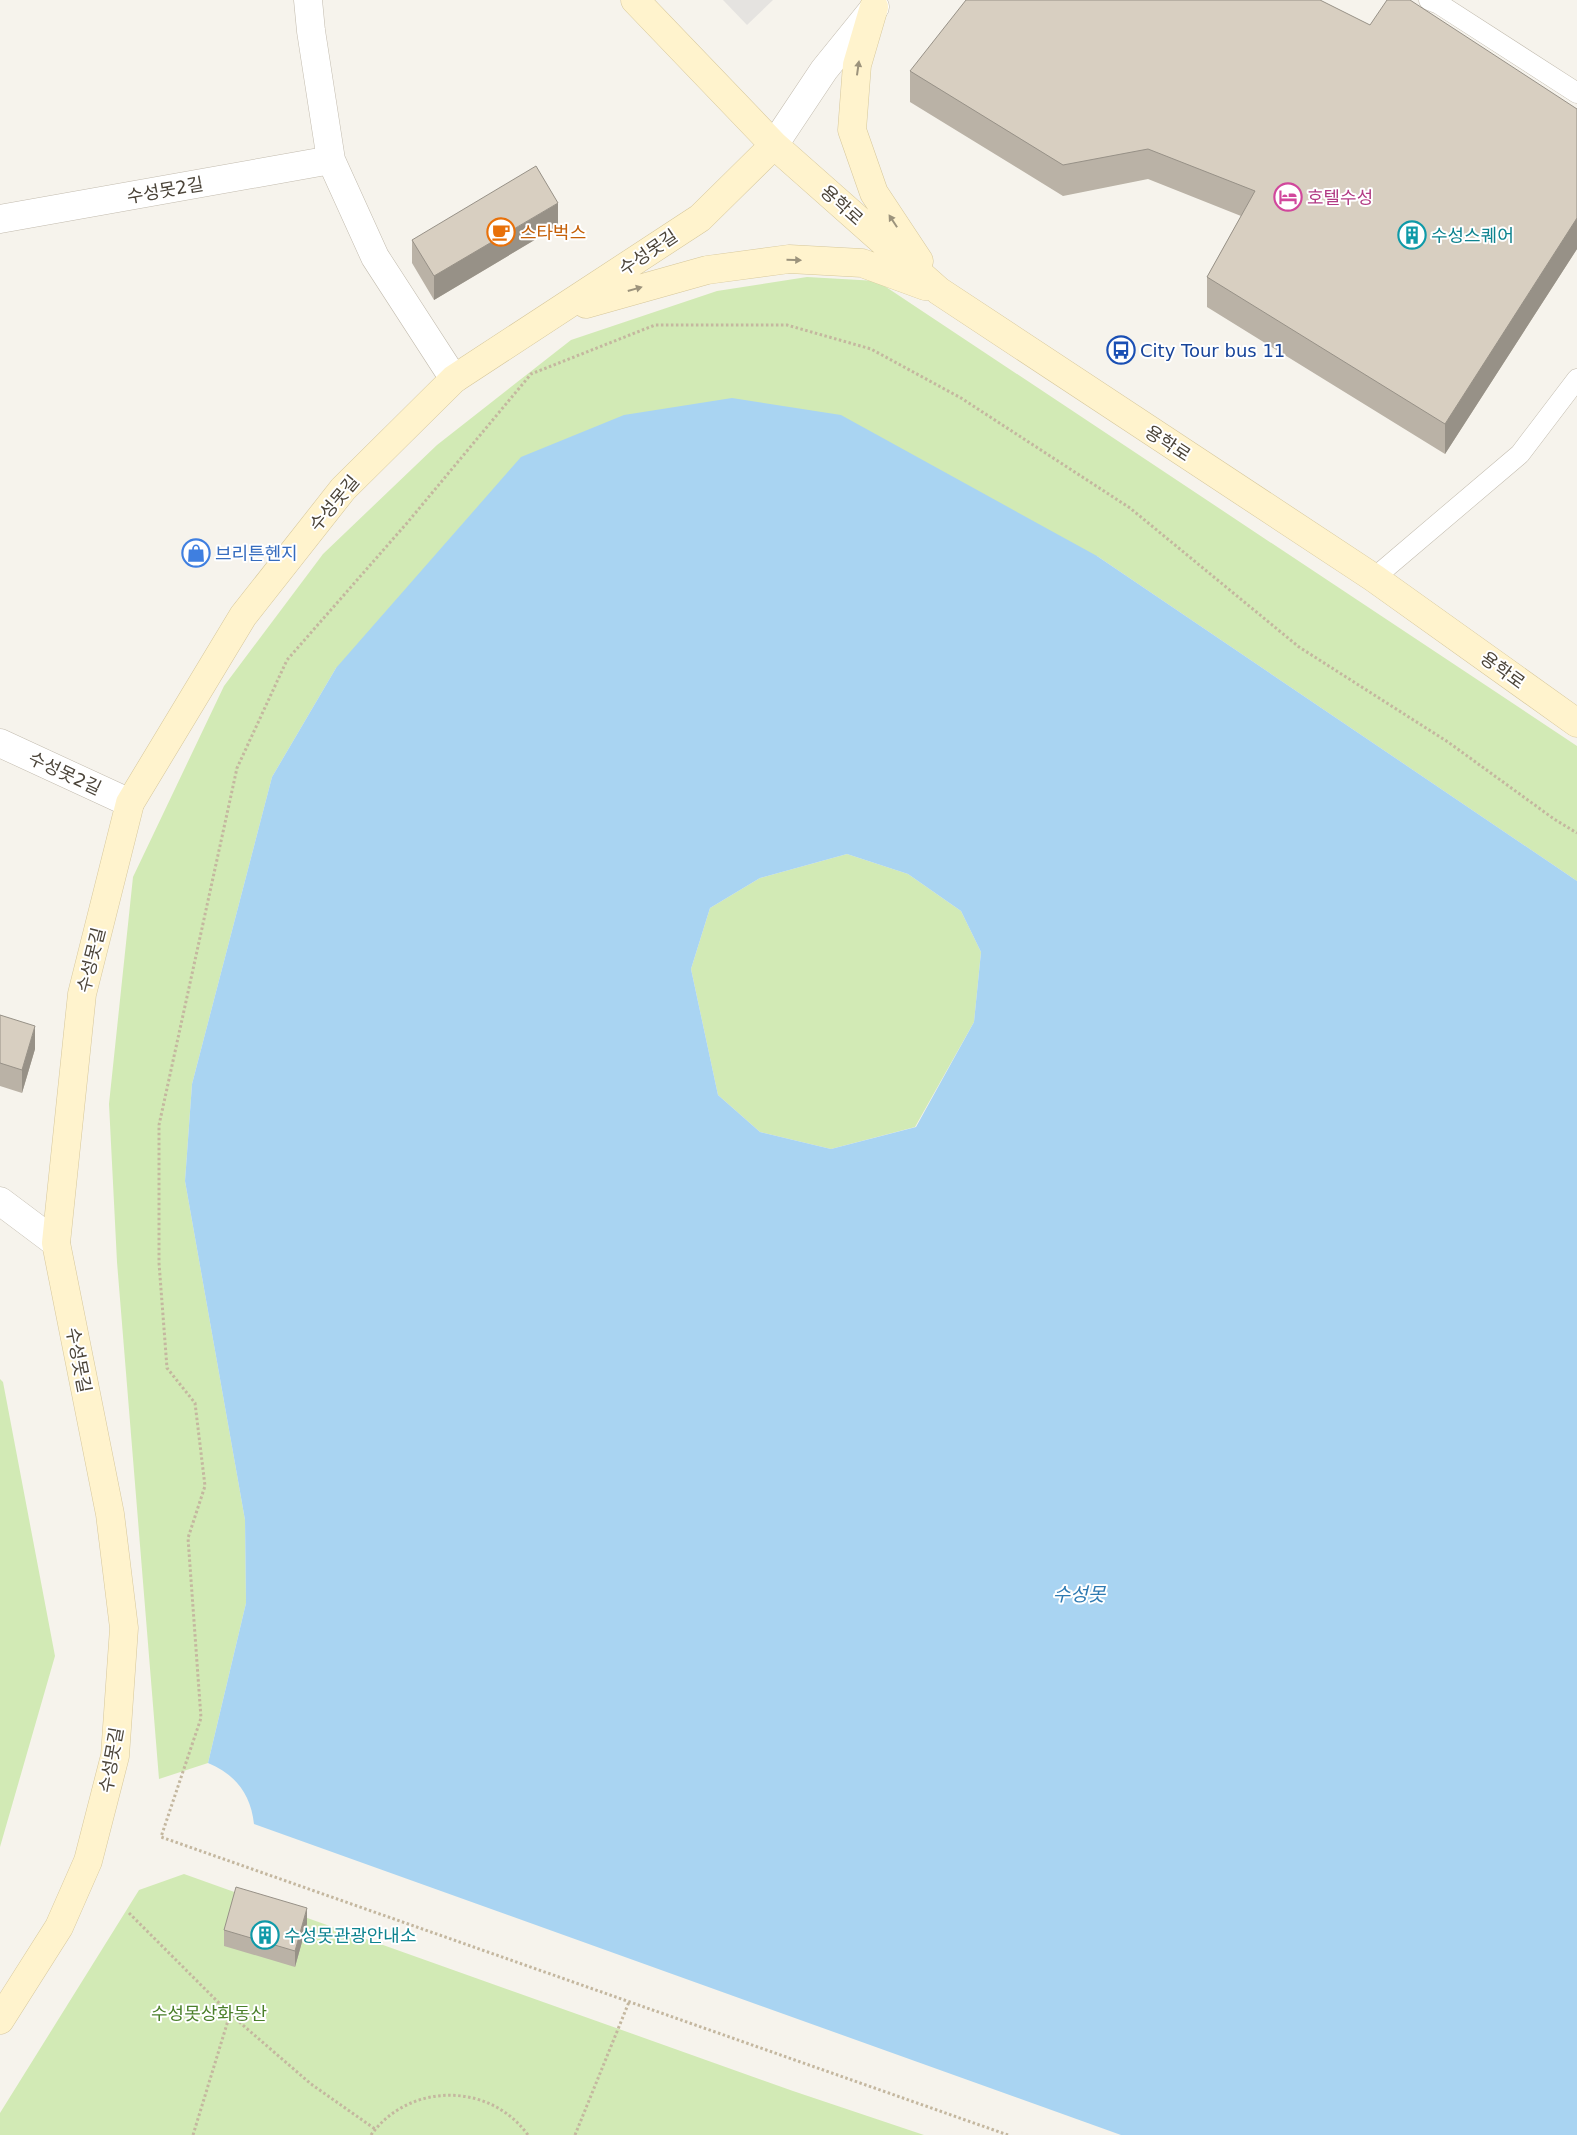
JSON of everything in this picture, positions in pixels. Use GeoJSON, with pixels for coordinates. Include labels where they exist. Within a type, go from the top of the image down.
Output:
{"type":"FeatureCollection","features":[{"type":"Feature","properties":{"kind":"street"},"geometry":{"type":"LineString","coordinates":[[308,0],[310,31],[331,160],[375,257],[454,379]]}},
{"type":"Feature","properties":{"kind":"street","name":"용학로"},"geometry":{"type":"LineString","coordinates":[[635,0],[774,144],[939,291],[1374,578],[1577,723]]}},
{"type":"Feature","properties":{"kind":"street"},"geometry":{"type":"LineString","coordinates":[[774,144],[824,70],[878,4]]}},
{"type":"Feature","properties":{"kind":"street"},"geometry":{"type":"LineString","coordinates":[[878,4],[857,65],[852,130],[874,193],[939,291]]}},
{"type":"Feature","properties":{"kind":"street","name":"수성못길"},"geometry":{"type":"LineString","coordinates":[[0,2020],[59,1927],[88,1861],[115,1756],[124,1628],[110,1514],[56,1243],[82,994],[130,803],[243,616],[343,489],[454,379],[700,218],[774,144]]}},
{"type":"Feature","properties":{"kind":"street","name":"수성못2길"},"geometry":{"type":"LineString","coordinates":[[0,219],[331,160]]}},
{"type":"Feature","properties":{"kind":"street"},"geometry":{"type":"LineString","coordinates":[[555,314],[708,270],[789,259],[862,264],[939,291]]}},
{"type":"Feature","properties":{"kind":"street","name":"수성못2길"},"geometry":{"type":"LineString","coordinates":[[0,743],[130,803]]}},
{"type":"Feature","properties":{"kind":"street"},"geometry":{"type":"LineString","coordinates":[[0,1201],[56,1243]]}},
{"type":"Feature","properties":{"kind":"lane"},"geometry":{"type":"LineString","coordinates":[[1429,0],[1439,4],[1577,93]]}},
{"type":"Feature","properties":{"kind":"lane"},"geometry":{"type":"LineString","coordinates":[[1374,578],[1520,454],[1577,379]]}},
{"type":"Feature","properties":{"kind":"path"},"geometry":{"type":"LineString","coordinates":[[1008,2135],[161,1837],[201,1718],[188,1538],[204,1486],[194,1403],[166,1368],[159,1263],[159,1125],[237,768],[287,660],[407,523],[531,374],[654,325],[788,325],[871,349],[961,398],[1130,508],[1299,646],[1448,742],[1554,819],[1577,833]]}},
{"type":"Feature","properties":{"kind":"path"},"geometry":{"type":"LineString","coordinates":[[129,1913],[230,2014],[310,2084],[375,2129]]}},
{"type":"Feature","properties":{"kind":"path"},"geometry":{"type":"LineString","coordinates":[[575,2135],[629,2002]]}},
{"type":"Feature","properties":{"kind":"path"},"geometry":{"type":"LineString","coordinates":[[193,2135],[230,2014]]}},
{"type":"Feature","properties":{"kind":"path"},"geometry":{"type":"LineString","coordinates":[[371,2135],[384,2119],[406,2104],[432,2096],[452,2094],[472,2097],[496,2106],[518,2123],[528,2135]]}},
{"type":"Feature","properties":{"kind":"green space"},"geometry":{"type":"Polygon","coordinates":[[[807,277],[877,281],[1577,746],[1577,881],[1097,556],[336,668],[272,777],[192,1084],[185,1181],[245,1520],[246,1603],[208,1763],[159,1779],[117,1262],[109,1104],[133,877],[224,686],[323,554],[437,445],[571,340],[717,291],[807,277]]]}},
{"type":"Feature","properties":{"kind":"green space"},"geometry":{"type":"Polygon","coordinates":[[[847,854],[908,874],[961,911],[981,952],[974,1022],[915,1127],[831,1149],[760,1132],[718,1095],[691,969],[710,908],[760,878],[847,854]]]}},
{"type":"Feature","properties":{"kind":"green space"},"geometry":{"type":"Polygon","coordinates":[[[0,1379],[3,1382],[55,1656],[0,1847],[0,1379]]]}},
{"type":"Feature","properties":{"kind":"green space","name":"수성못상화동산"},"geometry":{"type":"Polygon","coordinates":[[[184,1874],[793,2091],[924,2135],[0,2135],[0,2113],[139,1890],[184,1874]]]}},
{"type":"Feature","properties":{"kind":"shaded area"},"geometry":{"type":"Polygon","coordinates":[[[723,0],[773,0],[747,25],[723,0]]]}},
{"type":"Feature","properties":{"kind":"water","name":"수성못"},"geometry":{"type":"Polygon","coordinates":[[[732,398],[841,415],[1097,556],[1577,881],[1577,2135],[1121,2135],[254,1824],[249,1803],[240,1786],[226,1773],[208,1763],[246,1603],[245,1520],[185,1181],[192,1084],[272,777],[336,668],[521,457],[624,415],[732,398]],[[847,854],[760,878],[710,908],[691,969],[718,1095],[760,1132],[831,1149],[916,1127],[974,1022],[981,952],[961,911],[908,874],[847,854]]]}},
{"type":"Feature","properties":{"kind":"building","name":"수성스퀘어"},"geometry":{"type":"Polygon","coordinates":[[[966,0],[1320,0],[1370,25],[1387,0],[1410,0],[1577,109],[1577,218],[1445,424],[1207,277],[1255,191],[1148,149],[1063,165],[910,71],[966,0]]]}},
{"type":"Feature","properties":{"kind":"building"},"geometry":{"type":"Polygon","coordinates":[[[536,166],[558,203],[434,276],[412,240],[536,166]]]}},
{"type":"Feature","properties":{"kind":"building"},"geometry":{"type":"Polygon","coordinates":[[[0,1015],[35,1026],[22,1070],[0,1063],[0,1015]]]}},
{"type":"Feature","properties":{"kind":"building","name":"수성못관광안내소"},"geometry":{"type":"Polygon","coordinates":[[[236,1887],[307,1908],[295,1951],[224,1930],[236,1887]]]}},
{"type":"Feature","properties":{"kind":"place","name":"호텔수성"},"geometry":{"type":"Point","coordinates":[1288,197]}},
{"type":"Feature","properties":{"kind":"place","name":"스타벅스"},"geometry":{"type":"Point","coordinates":[501,232]}},
{"type":"Feature","properties":{"kind":"place","name":"수성스퀘어"},"geometry":{"type":"Point","coordinates":[1412,235]}},
{"type":"Feature","properties":{"kind":"place","name":"City Tour bus 11"},"geometry":{"type":"Point","coordinates":[1121,350]}},
{"type":"Feature","properties":{"kind":"place","name":"브리튼헨지"},"geometry":{"type":"Point","coordinates":[196,553]}},
{"type":"Feature","properties":{"kind":"place","name":"수성못관광안내소"},"geometry":{"type":"Point","coordinates":[265,1935]}}]}
